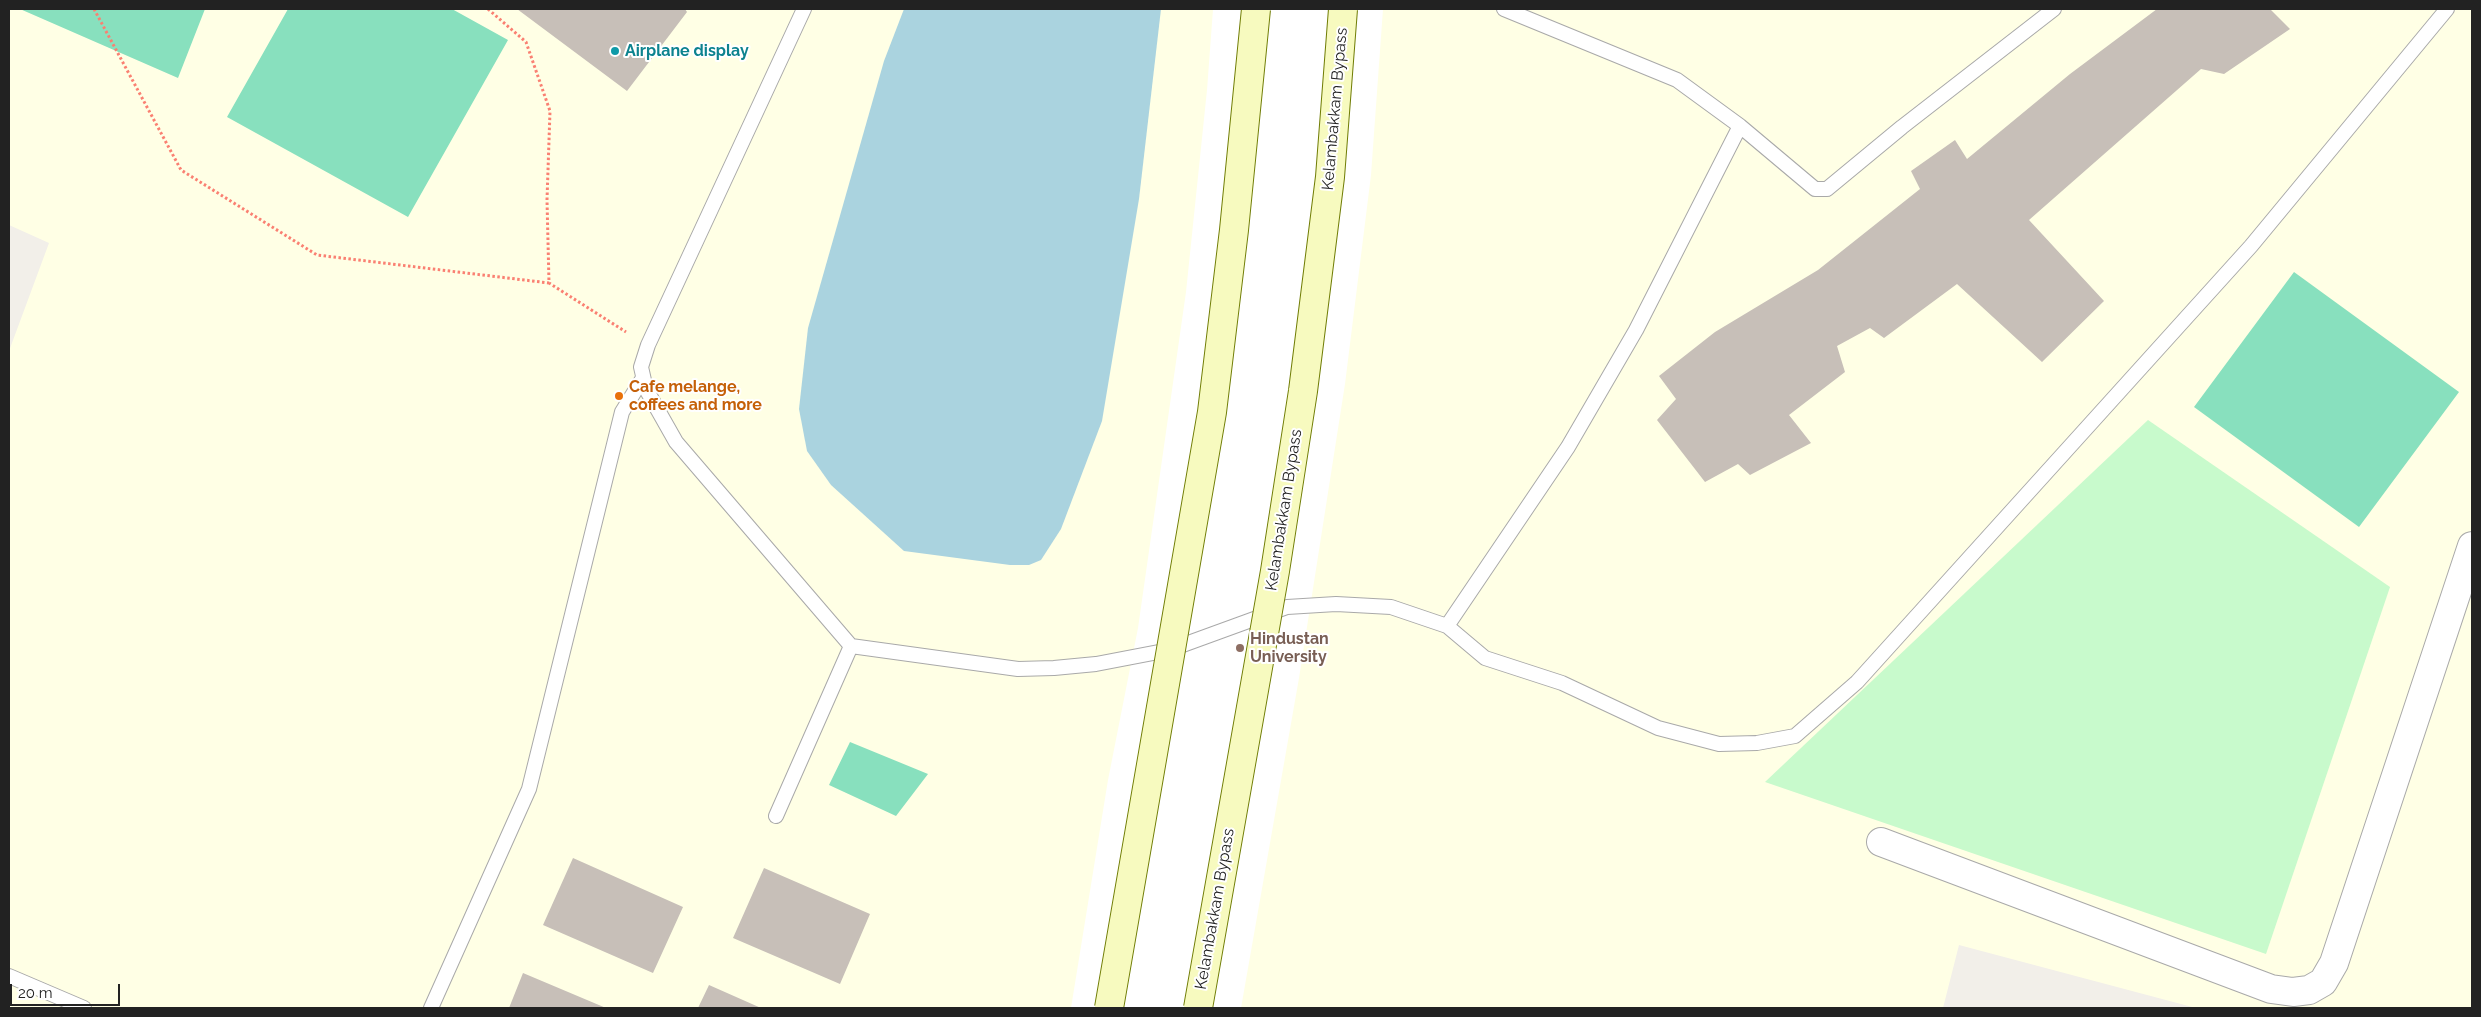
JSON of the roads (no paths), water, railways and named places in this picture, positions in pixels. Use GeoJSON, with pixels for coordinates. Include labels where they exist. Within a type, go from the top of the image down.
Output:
{"type":"FeatureCollection","features":[{"type":"Feature","properties":{"kind":"main road"},"geometry":{"type":"LineString","coordinates":[[1109,1008],[1212,412],[1234,230],[1256,9]]}},
{"type":"Feature","properties":{"kind":"main road","name":"Kelambakkam Bypass"},"geometry":{"type":"LineString","coordinates":[[1198,1008],[1275,570],[1303,391],[1330,177],[1343,9]]}},
{"type":"Feature","properties":{"kind":"street"},"geometry":{"type":"LineString","coordinates":[[1881,842],[2271,989],[2293,992],[2309,990],[2323,982],[2334,963],[2472,546]]}},
{"type":"Feature","properties":{"kind":"lane"},"geometry":{"type":"LineString","coordinates":[[804,9],[648,345],[641,367],[646,389],[676,442],[851,646],[1018,669],[1096,664],[1169,650],[1287,607],[1336,604],[1391,607],[1447,626],[1485,658],[1562,683],[1658,728],[1719,744],[1757,743],[1795,736],[1857,682],[2251,246],[2447,9]]}},
{"type":"Feature","properties":{"kind":"lane"},"geometry":{"type":"LineString","coordinates":[[1504,9],[1677,80],[1740,126],[1815,188],[1827,189],[1902,127],[2054,9]]}},
{"type":"Feature","properties":{"kind":"lane"},"geometry":{"type":"LineString","coordinates":[[1447,626],[1568,447],[1636,330],[1740,126]]}},
{"type":"Feature","properties":{"kind":"lane"},"geometry":{"type":"LineString","coordinates":[[431,1008],[529,789],[622,412],[643,378]]}},
{"type":"Feature","properties":{"kind":"lane"},"geometry":{"type":"LineString","coordinates":[[776,816],[851,646]]}},
{"type":"Feature","properties":{"kind":"lane"},"geometry":{"type":"LineString","coordinates":[[9,976],[84,1008]]}},
{"type":"Feature","properties":{"kind":"water"},"geometry":{"type":"Polygon","coordinates":[[[904,9],[1161,9],[1139,199],[1102,421],[1061,529],[1041,560],[1029,565],[1010,565],[904,551],[831,485],[807,451],[799,409],[808,328],[884,61],[904,9]]]}},
{"type":"Feature","properties":{"kind":"place","name":"Airplane display"},"geometry":{"type":"Point","coordinates":[615,51]}},
{"type":"Feature","properties":{"kind":"place","name":"Cafe melange, coffees and more"},"geometry":{"type":"Point","coordinates":[619,396]}},
{"type":"Feature","properties":{"kind":"place","name":"Hindustan University"},"geometry":{"type":"Point","coordinates":[1240,648]}}]}
